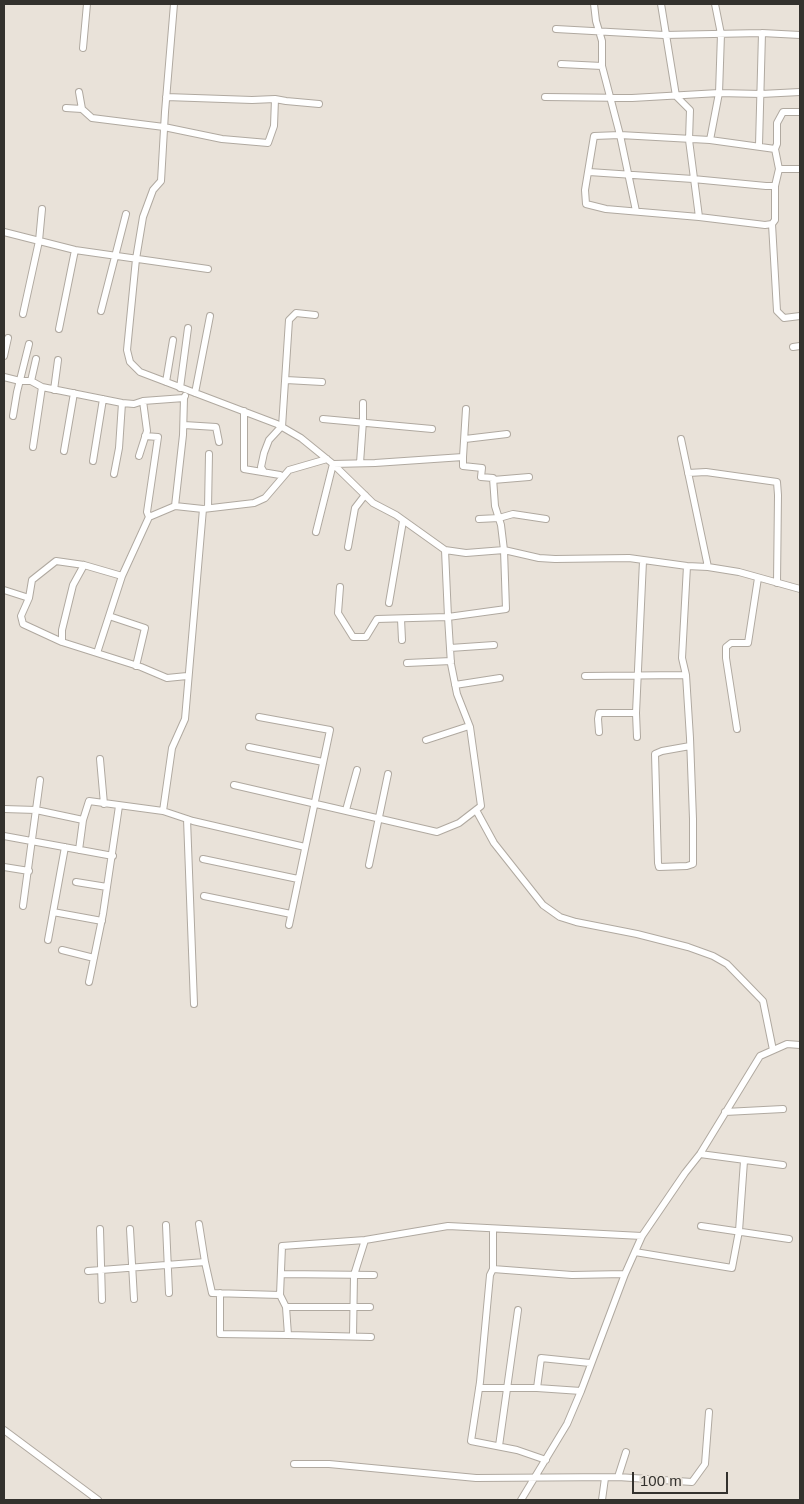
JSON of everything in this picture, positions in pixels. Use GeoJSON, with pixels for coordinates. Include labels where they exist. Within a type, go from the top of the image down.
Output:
{"type":"FeatureCollection","features":[{"type":"Feature","properties":{"kind":"street"},"geometry":{"type":"LineString","coordinates":[[83,48],[87,4]]}},
{"type":"Feature","properties":{"kind":"street"},"geometry":{"type":"LineString","coordinates":[[174,4],[161,181],[154,190],[143,217],[136,259],[127,350],[130,362],[140,372],[244,411],[282,427],[301,438],[333,464],[373,503],[396,515],[445,550],[466,553],[504,550],[547,559],[629,558],[708,567],[800,589]]}},
{"type":"Feature","properties":{"kind":"street"},"geometry":{"type":"LineString","coordinates":[[594,4],[602,42],[602,66],[620,135],[636,211]]}},
{"type":"Feature","properties":{"kind":"street"},"geometry":{"type":"LineString","coordinates":[[661,4],[676,96],[690,110],[689,140],[698,217]]}},
{"type":"Feature","properties":{"kind":"street"},"geometry":{"type":"LineString","coordinates":[[710,140],[719,93],[721,34],[715,4]]}},
{"type":"Feature","properties":{"kind":"street"},"geometry":{"type":"LineString","coordinates":[[556,29],[667,35],[762,33],[800,36]]}},
{"type":"Feature","properties":{"kind":"street"},"geometry":{"type":"LineString","coordinates":[[759,145],[762,33]]}},
{"type":"Feature","properties":{"kind":"street"},"geometry":{"type":"LineString","coordinates":[[561,64],[602,66]]}},
{"type":"Feature","properties":{"kind":"street"},"geometry":{"type":"LineString","coordinates":[[79,92],[82,109],[92,118],[164,127],[222,139],[268,143],[274,126],[276,99]]}},
{"type":"Feature","properties":{"kind":"street"},"geometry":{"type":"LineString","coordinates":[[545,97],[611,98],[719,93],[761,94],[800,92]]}},
{"type":"Feature","properties":{"kind":"street"},"geometry":{"type":"LineString","coordinates":[[166,97],[276,99],[320,104]]}},
{"type":"Feature","properties":{"kind":"street"},"geometry":{"type":"LineString","coordinates":[[66,108],[82,109]]}},
{"type":"Feature","properties":{"kind":"street"},"geometry":{"type":"LineString","coordinates":[[800,112],[784,112],[777,123],[777,144],[774,148],[779,169],[774,186],[774,220],[772,224],[777,311],[784,318],[800,316]]}},
{"type":"Feature","properties":{"kind":"street"},"geometry":{"type":"LineString","coordinates":[[772,224],[765,225],[606,209],[586,204],[585,190],[594,136],[620,135],[710,140],[774,148]]}},
{"type":"Feature","properties":{"kind":"street"},"geometry":{"type":"LineString","coordinates":[[779,169],[800,170]]}},
{"type":"Feature","properties":{"kind":"street"},"geometry":{"type":"LineString","coordinates":[[589,172],[774,186]]}},
{"type":"Feature","properties":{"kind":"street"},"geometry":{"type":"LineString","coordinates":[[23,314],[39,241],[42,209]]}},
{"type":"Feature","properties":{"kind":"street"},"geometry":{"type":"LineString","coordinates":[[101,311],[126,214]]}},
{"type":"Feature","properties":{"kind":"street"},"geometry":{"type":"LineString","coordinates":[[4,232],[75,250],[208,269]]}},
{"type":"Feature","properties":{"kind":"street"},"geometry":{"type":"LineString","coordinates":[[59,329],[75,250]]}},
{"type":"Feature","properties":{"kind":"street"},"geometry":{"type":"LineString","coordinates":[[264,472],[261,467],[269,440],[282,427],[289,320],[296,313],[315,315]]}},
{"type":"Feature","properties":{"kind":"street"},"geometry":{"type":"LineString","coordinates":[[4,377],[20,381],[31,381],[42,387],[122,404],[184,398],[192,392],[210,316]]}},
{"type":"Feature","properties":{"kind":"street"},"geometry":{"type":"LineString","coordinates":[[180,388],[188,328]]}},
{"type":"Feature","properties":{"kind":"street"},"geometry":{"type":"LineString","coordinates":[[4,356],[8,338]]}},
{"type":"Feature","properties":{"kind":"street"},"geometry":{"type":"LineString","coordinates":[[166,382],[173,340]]}},
{"type":"Feature","properties":{"kind":"street"},"geometry":{"type":"LineString","coordinates":[[13,416],[29,344]]}},
{"type":"Feature","properties":{"kind":"street"},"geometry":{"type":"LineString","coordinates":[[792,347],[800,346]]}},
{"type":"Feature","properties":{"kind":"street"},"geometry":{"type":"LineString","coordinates":[[31,381],[36,359]]}},
{"type":"Feature","properties":{"kind":"street"},"geometry":{"type":"LineString","coordinates":[[54,390],[58,360]]}},
{"type":"Feature","properties":{"kind":"street"},"geometry":{"type":"LineString","coordinates":[[286,380],[322,382]]}},
{"type":"Feature","properties":{"kind":"street"},"geometry":{"type":"LineString","coordinates":[[33,447],[42,387]]}},
{"type":"Feature","properties":{"kind":"street"},"geometry":{"type":"LineString","coordinates":[[64,451],[74,394]]}},
{"type":"Feature","properties":{"kind":"street"},"geometry":{"type":"LineString","coordinates":[[175,506],[184,425],[184,398]]}},
{"type":"Feature","properties":{"kind":"street"},"geometry":{"type":"LineString","coordinates":[[93,461],[103,399]]}},
{"type":"Feature","properties":{"kind":"street"},"geometry":{"type":"LineString","coordinates":[[139,456],[147,432],[143,401]]}},
{"type":"Feature","properties":{"kind":"street"},"geometry":{"type":"LineString","coordinates":[[360,463],[363,403]]}},
{"type":"Feature","properties":{"kind":"street"},"geometry":{"type":"LineString","coordinates":[[114,474],[119,448],[122,404]]}},
{"type":"Feature","properties":{"kind":"street"},"geometry":{"type":"LineString","coordinates":[[466,409],[463,466],[482,468],[481,477],[493,478],[493,480],[529,477]]}},
{"type":"Feature","properties":{"kind":"street"},"geometry":{"type":"LineString","coordinates":[[244,411],[244,469],[252,472],[280,475],[282,478]]}},
{"type":"Feature","properties":{"kind":"street"},"geometry":{"type":"LineString","coordinates":[[323,419],[363,421],[432,429]]}},
{"type":"Feature","properties":{"kind":"street"},"geometry":{"type":"LineString","coordinates":[[184,425],[216,427],[219,442]]}},
{"type":"Feature","properties":{"kind":"street"},"geometry":{"type":"LineString","coordinates":[[464,439],[506,434]]}},
{"type":"Feature","properties":{"kind":"street"},"geometry":{"type":"LineString","coordinates":[[145,436],[158,437],[147,512],[149,517]]}},
{"type":"Feature","properties":{"kind":"street"},"geometry":{"type":"LineString","coordinates":[[681,439],[708,567]]}},
{"type":"Feature","properties":{"kind":"street"},"geometry":{"type":"LineString","coordinates":[[163,811],[172,748],[185,719],[209,454]]}},
{"type":"Feature","properties":{"kind":"street"},"geometry":{"type":"LineString","coordinates":[[333,464],[464,457]]}},
{"type":"Feature","properties":{"kind":"street"},"geometry":{"type":"LineString","coordinates":[[97,653],[122,576],[149,517],[175,506],[205,509],[254,503],[265,498],[289,470],[327,459]]}},
{"type":"Feature","properties":{"kind":"street"},"geometry":{"type":"LineString","coordinates":[[316,532],[333,464]]}},
{"type":"Feature","properties":{"kind":"street"},"geometry":{"type":"LineString","coordinates":[[688,473],[706,472],[777,482],[777,583]]}},
{"type":"Feature","properties":{"kind":"street"},"geometry":{"type":"LineString","coordinates":[[340,587],[338,613],[353,638],[366,637],[377,619],[448,617],[506,609],[504,550],[499,518],[495,506],[493,480]]}},
{"type":"Feature","properties":{"kind":"street"},"geometry":{"type":"LineString","coordinates":[[348,547],[355,508],[365,495]]}},
{"type":"Feature","properties":{"kind":"street"},"geometry":{"type":"LineString","coordinates":[[479,520],[499,518],[513,514],[546,519]]}},
{"type":"Feature","properties":{"kind":"street"},"geometry":{"type":"LineString","coordinates":[[389,603],[403,521]]}},
{"type":"Feature","properties":{"kind":"street"},"geometry":{"type":"LineString","coordinates":[[234,785],[437,832],[459,823],[481,806],[469,726],[457,694],[451,661],[445,550]]}},
{"type":"Feature","properties":{"kind":"street"},"geometry":{"type":"LineString","coordinates":[[122,576],[84,565],[56,561],[32,580],[29,598],[21,616],[23,624],[62,642],[136,666],[166,678],[188,676]]}},
{"type":"Feature","properties":{"kind":"street"},"geometry":{"type":"LineString","coordinates":[[637,738],[636,713],[643,561]]}},
{"type":"Feature","properties":{"kind":"street"},"geometry":{"type":"LineString","coordinates":[[62,642],[62,630],[73,585],[84,565]]}},
{"type":"Feature","properties":{"kind":"street"},"geometry":{"type":"LineString","coordinates":[[687,566],[682,658],[686,676],[690,746],[693,864],[659,867],[655,754],[690,746]]}},
{"type":"Feature","properties":{"kind":"street"},"geometry":{"type":"LineString","coordinates":[[737,729],[726,647],[731,643],[748,643],[758,578]]}},
{"type":"Feature","properties":{"kind":"street"},"geometry":{"type":"LineString","coordinates":[[4,590],[29,598]]}},
{"type":"Feature","properties":{"kind":"street"},"geometry":{"type":"LineString","coordinates":[[109,616],[145,628],[136,666]]}},
{"type":"Feature","properties":{"kind":"street"},"geometry":{"type":"LineString","coordinates":[[401,619],[402,640]]}},
{"type":"Feature","properties":{"kind":"street"},"geometry":{"type":"LineString","coordinates":[[450,648],[494,645]]}},
{"type":"Feature","properties":{"kind":"street"},"geometry":{"type":"LineString","coordinates":[[407,663],[451,661]]}},
{"type":"Feature","properties":{"kind":"street"},"geometry":{"type":"LineString","coordinates":[[585,676],[686,676]]}},
{"type":"Feature","properties":{"kind":"street"},"geometry":{"type":"LineString","coordinates":[[455,685],[500,678]]}},
{"type":"Feature","properties":{"kind":"street"},"geometry":{"type":"LineString","coordinates":[[599,732],[599,713],[636,713]]}},
{"type":"Feature","properties":{"kind":"street"},"geometry":{"type":"LineString","coordinates":[[259,717],[330,730],[289,925]]}},
{"type":"Feature","properties":{"kind":"street"},"geometry":{"type":"LineString","coordinates":[[426,740],[469,726]]}},
{"type":"Feature","properties":{"kind":"street"},"geometry":{"type":"LineString","coordinates":[[250,747],[323,762]]}},
{"type":"Feature","properties":{"kind":"street"},"geometry":{"type":"LineString","coordinates":[[100,759],[104,804]]}},
{"type":"Feature","properties":{"kind":"street"},"geometry":{"type":"LineString","coordinates":[[346,810],[357,770]]}},
{"type":"Feature","properties":{"kind":"street"},"geometry":{"type":"LineString","coordinates":[[369,865],[388,774]]}},
{"type":"Feature","properties":{"kind":"street"},"geometry":{"type":"LineString","coordinates":[[23,906],[40,780]]}},
{"type":"Feature","properties":{"kind":"street"},"geometry":{"type":"LineString","coordinates":[[79,850],[83,820],[89,801],[163,811],[186,819],[305,847]]}},
{"type":"Feature","properties":{"kind":"street"},"geometry":{"type":"LineString","coordinates":[[89,982],[102,921],[119,806]]}},
{"type":"Feature","properties":{"kind":"street"},"geometry":{"type":"LineString","coordinates":[[4,809],[36,810],[83,820]]}},
{"type":"Feature","properties":{"kind":"street"},"geometry":{"type":"LineString","coordinates":[[476,810],[494,843],[543,905],[560,917],[688,947],[713,956],[727,964],[763,1001],[773,1050]]}},
{"type":"Feature","properties":{"kind":"street"},"geometry":{"type":"LineString","coordinates":[[186,819],[194,1004]]}},
{"type":"Feature","properties":{"kind":"street"},"geometry":{"type":"LineString","coordinates":[[4,836],[113,856]]}},
{"type":"Feature","properties":{"kind":"street"},"geometry":{"type":"LineString","coordinates":[[48,940],[64,847]]}},
{"type":"Feature","properties":{"kind":"street"},"geometry":{"type":"LineString","coordinates":[[202,859],[298,879]]}},
{"type":"Feature","properties":{"kind":"street"},"geometry":{"type":"LineString","coordinates":[[4,867],[29,871]]}},
{"type":"Feature","properties":{"kind":"street"},"geometry":{"type":"LineString","coordinates":[[76,882],[107,888]]}},
{"type":"Feature","properties":{"kind":"street"},"geometry":{"type":"LineString","coordinates":[[204,896],[291,914]]}},
{"type":"Feature","properties":{"kind":"street"},"geometry":{"type":"LineString","coordinates":[[53,912],[102,921]]}},
{"type":"Feature","properties":{"kind":"street"},"geometry":{"type":"LineString","coordinates":[[62,950],[94,958]]}},
{"type":"Feature","properties":{"kind":"street"},"geometry":{"type":"LineString","coordinates":[[521,1500],[567,1424],[624,1274],[642,1236],[700,1154],[732,1103],[755,1061],[760,1056],[787,1044],[800,1045]]}},
{"type":"Feature","properties":{"kind":"street"},"geometry":{"type":"LineString","coordinates":[[725,1112],[784,1109]]}},
{"type":"Feature","properties":{"kind":"street"},"geometry":{"type":"LineString","coordinates":[[700,1154],[783,1165]]}},
{"type":"Feature","properties":{"kind":"street"},"geometry":{"type":"LineString","coordinates":[[634,1252],[732,1268],[739,1231],[744,1161]]}},
{"type":"Feature","properties":{"kind":"street"},"geometry":{"type":"LineString","coordinates":[[199,1224],[204,1262],[212,1293],[280,1295]]}},
{"type":"Feature","properties":{"kind":"street"},"geometry":{"type":"LineString","coordinates":[[166,1225],[169,1293]]}},
{"type":"Feature","properties":{"kind":"street"},"geometry":{"type":"LineString","coordinates":[[288,1335],[286,1307],[280,1295],[282,1246],[364,1240],[448,1226],[642,1236]]}},
{"type":"Feature","properties":{"kind":"street"},"geometry":{"type":"LineString","coordinates":[[701,1226],[789,1239]]}},
{"type":"Feature","properties":{"kind":"street"},"geometry":{"type":"LineString","coordinates":[[100,1229],[102,1300]]}},
{"type":"Feature","properties":{"kind":"street"},"geometry":{"type":"LineString","coordinates":[[130,1229],[134,1299]]}},
{"type":"Feature","properties":{"kind":"street"},"geometry":{"type":"LineString","coordinates":[[493,1229],[493,1270],[490,1275],[479,1388],[471,1441],[526,1452],[546,1460]]}},
{"type":"Feature","properties":{"kind":"street"},"geometry":{"type":"LineString","coordinates":[[353,1336],[354,1275],[364,1240]]}},
{"type":"Feature","properties":{"kind":"street"},"geometry":{"type":"LineString","coordinates":[[88,1270],[204,1262]]}},
{"type":"Feature","properties":{"kind":"street"},"geometry":{"type":"LineString","coordinates":[[493,1270],[572,1275],[624,1274]]}},
{"type":"Feature","properties":{"kind":"street"},"geometry":{"type":"LineString","coordinates":[[282,1274],[374,1275]]}},
{"type":"Feature","properties":{"kind":"street"},"geometry":{"type":"LineString","coordinates":[[220,1293],[220,1334],[371,1337]]}},
{"type":"Feature","properties":{"kind":"street"},"geometry":{"type":"LineString","coordinates":[[286,1307],[370,1307]]}},
{"type":"Feature","properties":{"kind":"street"},"geometry":{"type":"LineString","coordinates":[[499,1446],[518,1310]]}},
{"type":"Feature","properties":{"kind":"street"},"geometry":{"type":"LineString","coordinates":[[537,1388],[541,1358],[590,1363]]}},
{"type":"Feature","properties":{"kind":"street"},"geometry":{"type":"LineString","coordinates":[[479,1388],[537,1388],[581,1391]]}},
{"type":"Feature","properties":{"kind":"street"},"geometry":{"type":"LineString","coordinates":[[294,1464],[339,1465],[476,1478],[618,1477],[692,1482],[705,1464],[709,1412]]}},
{"type":"Feature","properties":{"kind":"street"},"geometry":{"type":"LineString","coordinates":[[4,1430],[98,1500]]}},
{"type":"Feature","properties":{"kind":"street"},"geometry":{"type":"LineString","coordinates":[[618,1477],[626,1452]]}},
{"type":"Feature","properties":{"kind":"street"},"geometry":{"type":"LineString","coordinates":[[602,1500],[605,1478]]}}]}
